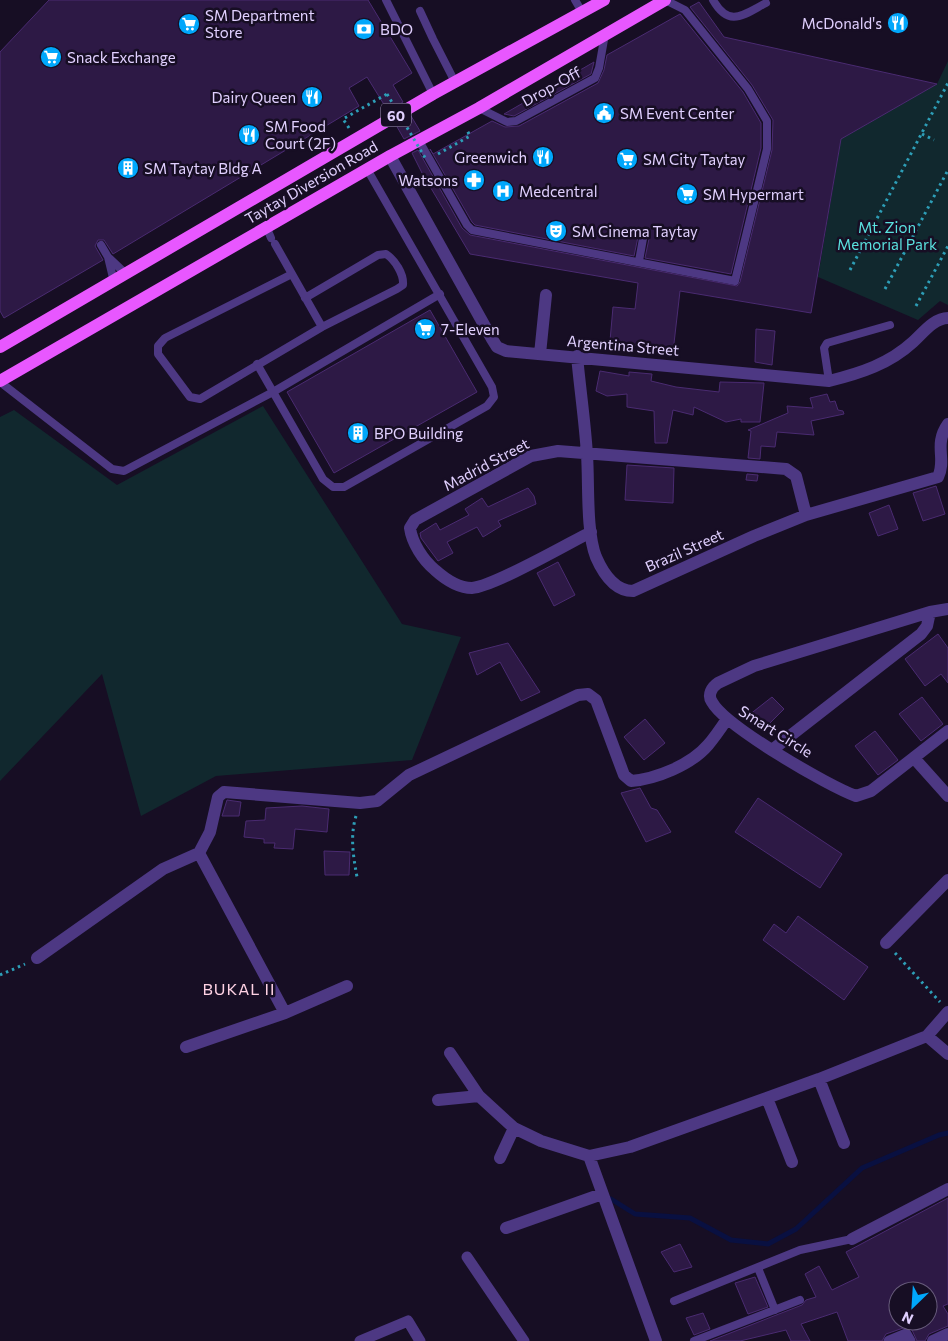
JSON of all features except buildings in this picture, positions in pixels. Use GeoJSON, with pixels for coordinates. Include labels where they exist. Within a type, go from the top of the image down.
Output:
{"type":"FeatureCollection","features":[{"type":"Feature","properties":{"kind":"main road","name":"Taytay Diversion Road"},"geometry":{"type":"LineString","coordinates":[[0,347],[433,94],[604,0]]}},
{"type":"Feature","properties":{"kind":"main road","name":"Taytay Diversion Road"},"geometry":{"type":"LineString","coordinates":[[0,381],[271,236],[367,169],[418,139],[479,108],[665,0]]}},
{"type":"Feature","properties":{"kind":"street","name":"Argentina Street"},"geometry":{"type":"LineString","coordinates":[[390,156],[497,347],[506,350],[829,381],[858,374],[898,356],[935,322],[948,318]]}},
{"type":"Feature","properties":{"kind":"street"},"geometry":{"type":"LineString","coordinates":[[540,354],[546,295]]}},
{"type":"Feature","properties":{"kind":"street","name":"Brazil Street"},"geometry":{"type":"LineString","coordinates":[[576,356],[587,454],[591,532],[596,556],[608,578],[624,591],[633,591],[754,536],[806,515],[938,477],[942,470],[940,443],[942,433],[948,424]]}},
{"type":"Feature","properties":{"kind":"street","name":"Madrid Street"},"geometry":{"type":"LineString","coordinates":[[591,532],[494,581],[473,588],[461,586],[445,579],[426,563],[411,536],[410,528],[415,520],[531,456],[558,451],[786,469],[796,476],[806,515]]}},
{"type":"Feature","properties":{"kind":"street","name":"Smart Circle"},"geometry":{"type":"LineString","coordinates":[[948,609],[930,612],[754,666],[713,686],[710,694],[711,702],[727,719],[772,750],[856,796],[871,790],[948,731]]}},
{"type":"Feature","properties":{"kind":"street"},"geometry":{"type":"LineString","coordinates":[[772,750],[921,634],[927,626],[930,612]]}},
{"type":"Feature","properties":{"kind":"street"},"geometry":{"type":"LineString","coordinates":[[37,958],[163,869],[199,853],[210,832],[218,797],[224,792],[360,803],[377,801],[409,775],[578,695],[588,694],[596,700],[624,775],[631,782],[648,780],[696,756],[709,745],[727,719]]}},
{"type":"Feature","properties":{"kind":"street"},"geometry":{"type":"LineString","coordinates":[[914,758],[948,796]]}},
{"type":"Feature","properties":{"kind":"street"},"geometry":{"type":"LineString","coordinates":[[199,853],[285,1013]]}},
{"type":"Feature","properties":{"kind":"street"},"geometry":{"type":"LineString","coordinates":[[886,943],[948,880]]}},
{"type":"Feature","properties":{"kind":"street"},"geometry":{"type":"LineString","coordinates":[[186,1048],[285,1013],[347,986]]}},
{"type":"Feature","properties":{"kind":"street"},"geometry":{"type":"LineString","coordinates":[[450,1053],[479,1096],[514,1128],[541,1141],[589,1156],[630,1147],[819,1079],[927,1036],[945,1008]]}},
{"type":"Feature","properties":{"kind":"street"},"geometry":{"type":"LineString","coordinates":[[927,1036],[948,1054]]}},
{"type":"Feature","properties":{"kind":"street"},"geometry":{"type":"LineString","coordinates":[[819,1079],[844,1143]]}},
{"type":"Feature","properties":{"kind":"street"},"geometry":{"type":"LineString","coordinates":[[438,1100],[479,1096]]}},
{"type":"Feature","properties":{"kind":"street"},"geometry":{"type":"LineString","coordinates":[[767,1098],[792,1162]]}},
{"type":"Feature","properties":{"kind":"street"},"geometry":{"type":"LineString","coordinates":[[500,1158],[514,1128]]}},
{"type":"Feature","properties":{"kind":"street"},"geometry":{"type":"LineString","coordinates":[[589,1156],[656,1341]]}},
{"type":"Feature","properties":{"kind":"street"},"geometry":{"type":"LineString","coordinates":[[852,1238],[948,1189]]}},
{"type":"Feature","properties":{"kind":"street"},"geometry":{"type":"LineString","coordinates":[[506,1228],[602,1194]]}},
{"type":"Feature","properties":{"kind":"street"},"geometry":{"type":"LineString","coordinates":[[468,1257],[524,1341]]}},
{"type":"Feature","properties":{"kind":"street"},"geometry":{"type":"LineString","coordinates":[[360,1341],[408,1321],[420,1341]]}},
{"type":"Feature","properties":{"kind":"street"},"geometry":{"type":"LineString","coordinates":[[890,1341],[906,1334],[910,1341]]}},
{"type":"Feature","properties":{"kind":"street"},"geometry":{"type":"LineString","coordinates":[[934,1341],[948,1334]]}},
{"type":"Feature","properties":{"kind":"lane"},"geometry":{"type":"LineString","coordinates":[[386,0],[433,94]]}},
{"type":"Feature","properties":{"kind":"lane"},"geometry":{"type":"LineString","coordinates":[[575,0],[582,12]]}},
{"type":"Feature","properties":{"kind":"lane"},"geometry":{"type":"LineString","coordinates":[[418,139],[467,225],[472,230],[735,281],[767,149],[767,121],[748,89],[685,10],[665,0]]}},
{"type":"Feature","properties":{"kind":"lane"},"geometry":{"type":"LineString","coordinates":[[713,0],[720,12],[730,17],[738,17],[766,3]]}},
{"type":"Feature","properties":{"kind":"lane"},"geometry":{"type":"LineString","coordinates":[[420,11],[455,82]]}},
{"type":"Feature","properties":{"kind":"lane","name":"Drop-Off"},"geometry":{"type":"LineString","coordinates":[[479,108],[507,122],[516,121],[595,78],[600,68],[606,34]]}},
{"type":"Feature","properties":{"kind":"lane"},"geometry":{"type":"LineString","coordinates":[[257,364],[323,479],[333,487],[344,487],[487,406],[494,397],[492,386],[367,169]]}},
{"type":"Feature","properties":{"kind":"lane"},"geometry":{"type":"LineString","coordinates":[[639,261],[644,233]]}},
{"type":"Feature","properties":{"kind":"lane"},"geometry":{"type":"LineString","coordinates":[[271,236],[290,275],[322,327]]}},
{"type":"Feature","properties":{"kind":"lane"},"geometry":{"type":"LineString","coordinates":[[101,245],[108,257],[126,274]]}},
{"type":"Feature","properties":{"kind":"lane"},"geometry":{"type":"LineString","coordinates":[[290,275],[165,338],[158,346],[158,354],[194,399],[200,399],[322,327],[404,285],[404,277],[391,257],[386,254],[378,255],[304,298]]}},
{"type":"Feature","properties":{"kind":"lane"},"geometry":{"type":"LineString","coordinates":[[108,257],[114,282]]}},
{"type":"Feature","properties":{"kind":"lane"},"geometry":{"type":"LineString","coordinates":[[0,381],[112,469],[120,472],[128,470],[273,392],[440,294]]}},
{"type":"Feature","properties":{"kind":"lane"},"geometry":{"type":"LineString","coordinates":[[829,381],[824,348],[827,343],[890,325]]}},
{"type":"Feature","properties":{"kind":"lane"},"geometry":{"type":"LineString","coordinates":[[674,1301],[800,1250],[852,1238]]}},
{"type":"Feature","properties":{"kind":"lane"},"geometry":{"type":"LineString","coordinates":[[758,1268],[775,1310]]}},
{"type":"Feature","properties":{"kind":"lane"},"geometry":{"type":"LineString","coordinates":[[694,1341],[800,1300]]}},
{"type":"Feature","properties":{"kind":"path"},"geometry":{"type":"LineString","coordinates":[[850,270],[948,83]]}},
{"type":"Feature","properties":{"kind":"path"},"geometry":{"type":"LineString","coordinates":[[343,119],[388,94],[427,161],[470,136]]}},
{"type":"Feature","properties":{"kind":"path"},"geometry":{"type":"LineString","coordinates":[[922,134],[934,140]]}},
{"type":"Feature","properties":{"kind":"path"},"geometry":{"type":"LineString","coordinates":[[885,289],[948,170]]}},
{"type":"Feature","properties":{"kind":"path"},"geometry":{"type":"LineString","coordinates":[[916,306],[948,246]]}},
{"type":"Feature","properties":{"kind":"path"},"geometry":{"type":"LineString","coordinates":[[357,876],[352,848],[352,827],[360,803]]}},
{"type":"Feature","properties":{"kind":"path"},"geometry":{"type":"LineString","coordinates":[[886,943],[945,1008]]}},
{"type":"Feature","properties":{"kind":"path"},"geometry":{"type":"LineString","coordinates":[[0,975],[37,958]]}},
{"type":"Feature","properties":{"kind":"green space","name":"Mt. Zion Memorial Park"},"geometry":{"type":"Polygon","coordinates":[[[948,61],[948,305],[940,301],[918,320],[818,277],[841,139],[937,84],[948,61]]]}},
{"type":"Feature","properties":{"kind":"green space"},"geometry":{"type":"Polygon","coordinates":[[[263,406],[402,624],[461,637],[412,760],[216,776],[141,816],[102,674],[0,781],[0,417],[14,410],[117,485],[263,406]]]}},
{"type":"Feature","properties":{"kind":"waterway"},"geometry":{"type":"LineString","coordinates":[[611,1199],[635,1214],[690,1218],[731,1240],[768,1244],[796,1229],[862,1168],[939,1135],[948,1133]]}},
{"type":"Feature","properties":{"kind":"place","name":"McDonald's"},"geometry":{"type":"Point","coordinates":[898,23]}},
{"type":"Feature","properties":{"kind":"place","name":"SM Department Store"},"geometry":{"type":"Point","coordinates":[189,24]}},
{"type":"Feature","properties":{"kind":"place","name":"BDO"},"geometry":{"type":"Point","coordinates":[364,29]}},
{"type":"Feature","properties":{"kind":"place","name":"Snack Exchange"},"geometry":{"type":"Point","coordinates":[51,57]}},
{"type":"Feature","properties":{"kind":"place","name":"Dairy Queen"},"geometry":{"type":"Point","coordinates":[312,97]}},
{"type":"Feature","properties":{"kind":"place","name":"SM Event Center"},"geometry":{"type":"Point","coordinates":[604,113]}},
{"type":"Feature","properties":{"kind":"place","name":"SM Food Court (2F)"},"geometry":{"type":"Point","coordinates":[249,135]}},
{"type":"Feature","properties":{"kind":"place","name":"Greenwich"},"geometry":{"type":"Point","coordinates":[543,157]}},
{"type":"Feature","properties":{"kind":"place","name":"SM City Taytay"},"geometry":{"type":"Point","coordinates":[627,159]}},
{"type":"Feature","properties":{"kind":"place","name":"SM Taytay Bldg A"},"geometry":{"type":"Point","coordinates":[128,168]}},
{"type":"Feature","properties":{"kind":"place","name":"Watsons"},"geometry":{"type":"Point","coordinates":[474,180]}},
{"type":"Feature","properties":{"kind":"place","name":"Medcentral"},"geometry":{"type":"Point","coordinates":[503,191]}},
{"type":"Feature","properties":{"kind":"place","name":"SM Hypermart"},"geometry":{"type":"Point","coordinates":[687,194]}},
{"type":"Feature","properties":{"kind":"place","name":"SM Cinema Taytay"},"geometry":{"type":"Point","coordinates":[556,231]}},
{"type":"Feature","properties":{"kind":"place","name":"7-Eleven"},"geometry":{"type":"Point","coordinates":[425,329]}},
{"type":"Feature","properties":{"kind":"place","name":"BPO Building"},"geometry":{"type":"Point","coordinates":[358,433]}},
{"type":"Feature","properties":{"kind":"district","name":"BUKAL II"},"geometry":{"type":"Point","coordinates":[239,988]}}]}
